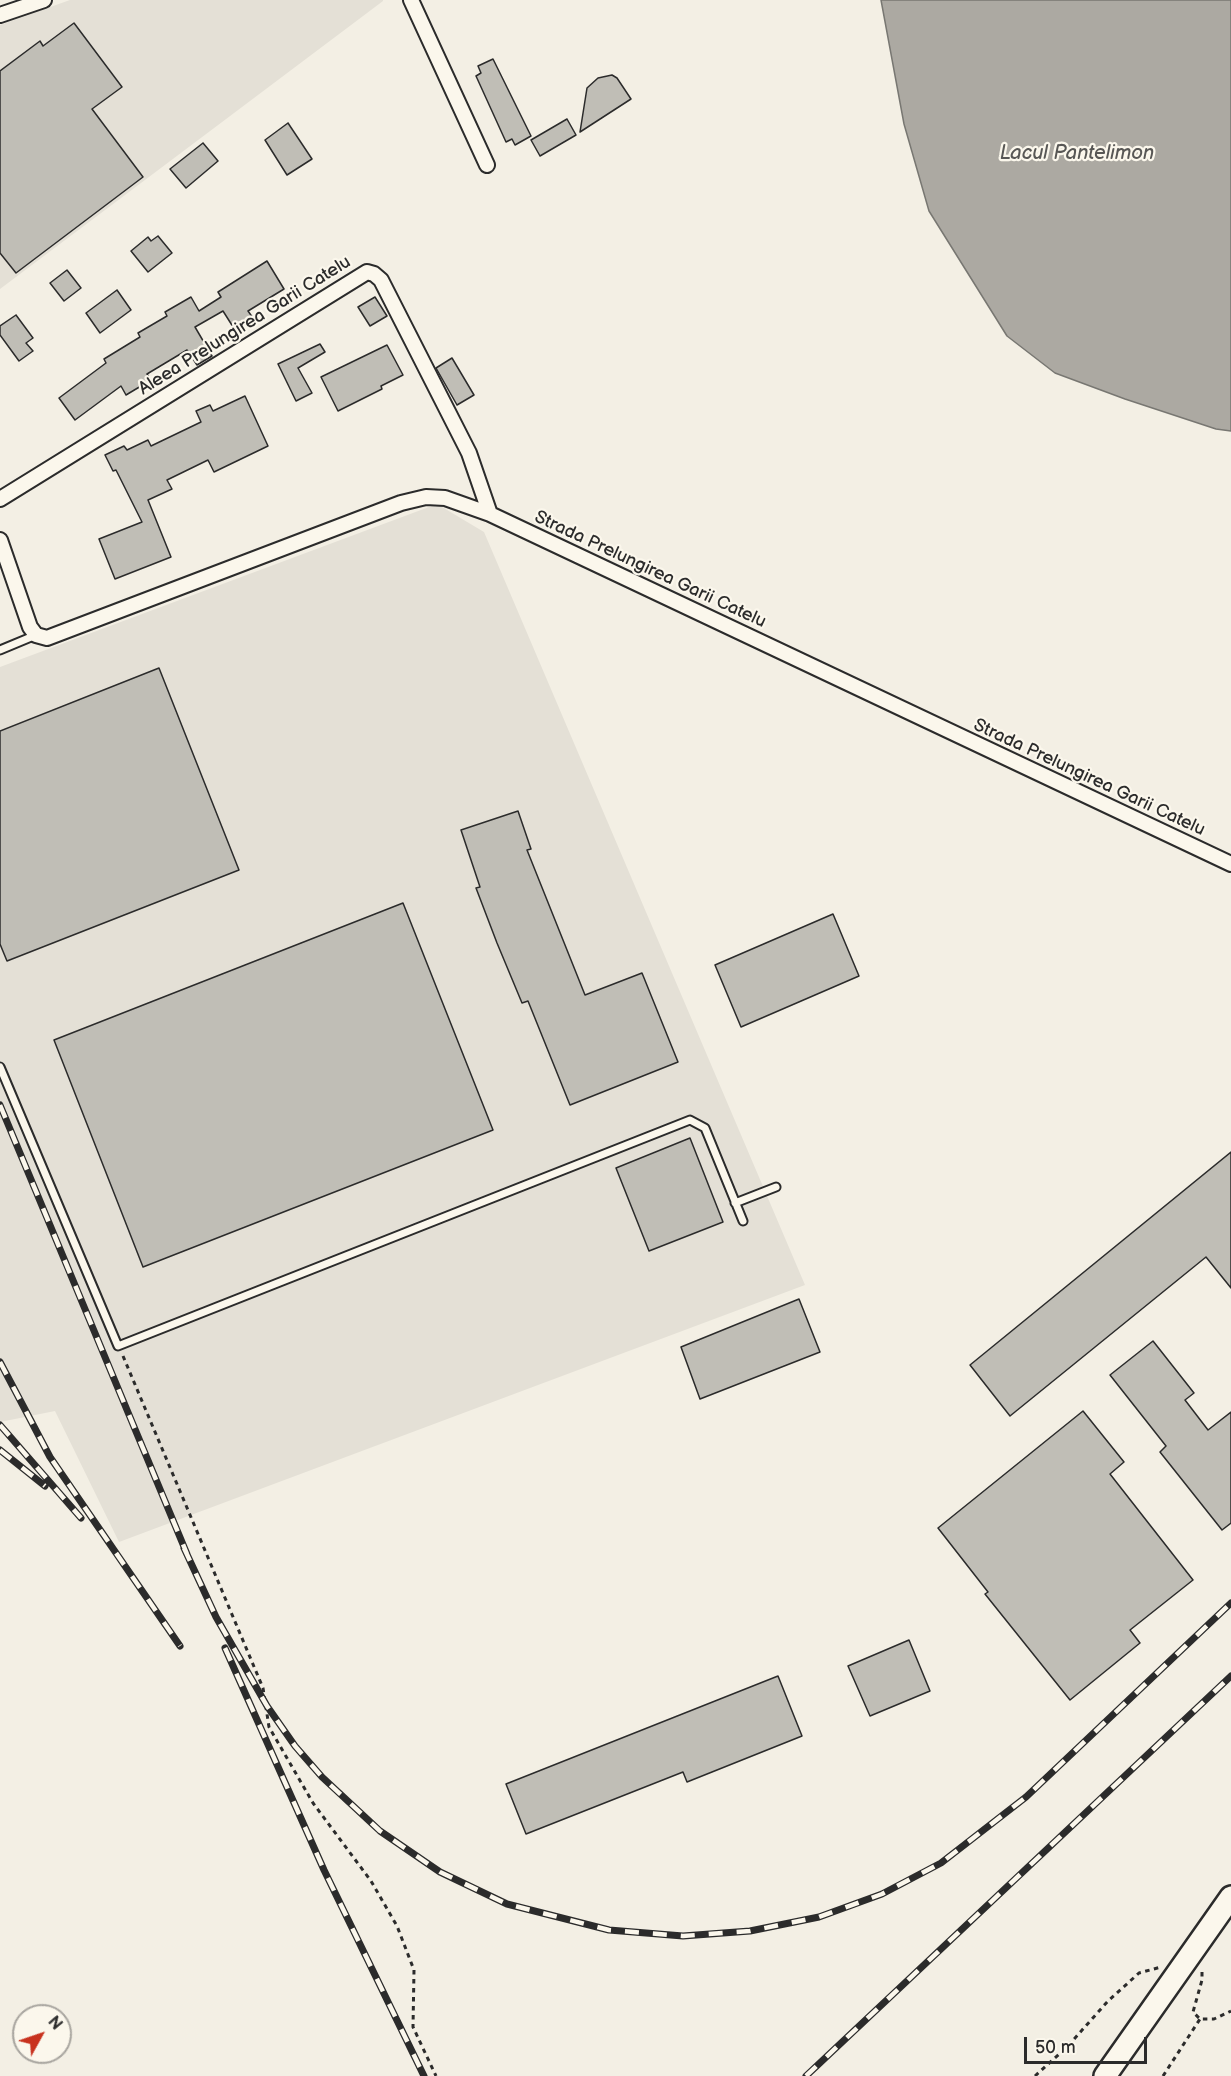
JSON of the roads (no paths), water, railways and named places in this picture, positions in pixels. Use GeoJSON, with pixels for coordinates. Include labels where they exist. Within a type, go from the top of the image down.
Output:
{"type":"FeatureCollection","features":[{"type":"Feature","properties":{"kind":"main road"},"geometry":{"type":"LineString","coordinates":[[1105,2076],[1231,1897]]}},
{"type":"Feature","properties":{"kind":"street"},"geometry":{"type":"LineString","coordinates":[[0,15],[44,0]]}},
{"type":"Feature","properties":{"kind":"street"},"geometry":{"type":"LineString","coordinates":[[411,0],[487,165]]}},
{"type":"Feature","properties":{"kind":"street","name":"Aleea Prelungirea Garii Catelu"},"geometry":{"type":"LineString","coordinates":[[0,498],[367,272],[381,280],[469,453],[490,514]]}},
{"type":"Feature","properties":{"kind":"street","name":"Strada Prelungirea Garii Catelu"},"geometry":{"type":"LineString","coordinates":[[36,635],[47,638],[401,503],[426,497],[444,498],[490,514],[1231,864]]}},
{"type":"Feature","properties":{"kind":"street"},"geometry":{"type":"LineString","coordinates":[[0,540],[30,627],[36,635]]}},
{"type":"Feature","properties":{"kind":"lane"},"geometry":{"type":"LineString","coordinates":[[0,650],[36,635]]}},
{"type":"Feature","properties":{"kind":"lane"},"geometry":{"type":"LineString","coordinates":[[0,1067],[118,1346],[690,1120],[705,1128],[743,1221]]}},
{"type":"Feature","properties":{"kind":"lane"},"geometry":{"type":"LineString","coordinates":[[735,1203],[776,1187]]}},
{"type":"Feature","properties":{"kind":"water","name":"Lacul Pantelimon"},"geometry":{"type":"Polygon","coordinates":[[[881,0],[1231,0],[1231,431],[1216,429],[1055,373],[1007,336],[929,211],[904,124],[881,0]]]}},
{"type":"Feature","properties":{"kind":"railway"},"geometry":{"type":"LineString","coordinates":[[0,1105],[187,1554]]}},
{"type":"Feature","properties":{"kind":"railway"},"geometry":{"type":"LineString","coordinates":[[0,1362],[50,1457],[180,1646]]}},
{"type":"Feature","properties":{"kind":"railway"},"geometry":{"type":"LineString","coordinates":[[0,1425],[81,1518]]}},
{"type":"Feature","properties":{"kind":"railway"},"geometry":{"type":"LineString","coordinates":[[0,1450],[45,1486]]}},
{"type":"Feature","properties":{"kind":"railway"},"geometry":{"type":"LineString","coordinates":[[184,1548],[216,1617],[267,1706],[295,1746],[322,1777],[380,1831],[440,1872],[507,1904],[609,1930],[683,1936],[750,1931],[819,1917],[882,1894],[941,1863],[1026,1797],[1231,1603]]}},
{"type":"Feature","properties":{"kind":"railway"},"geometry":{"type":"LineString","coordinates":[[225,1648],[324,1870],[424,2076]]}},
{"type":"Feature","properties":{"kind":"railway"},"geometry":{"type":"LineString","coordinates":[[806,2076],[1231,1676]]}}]}
